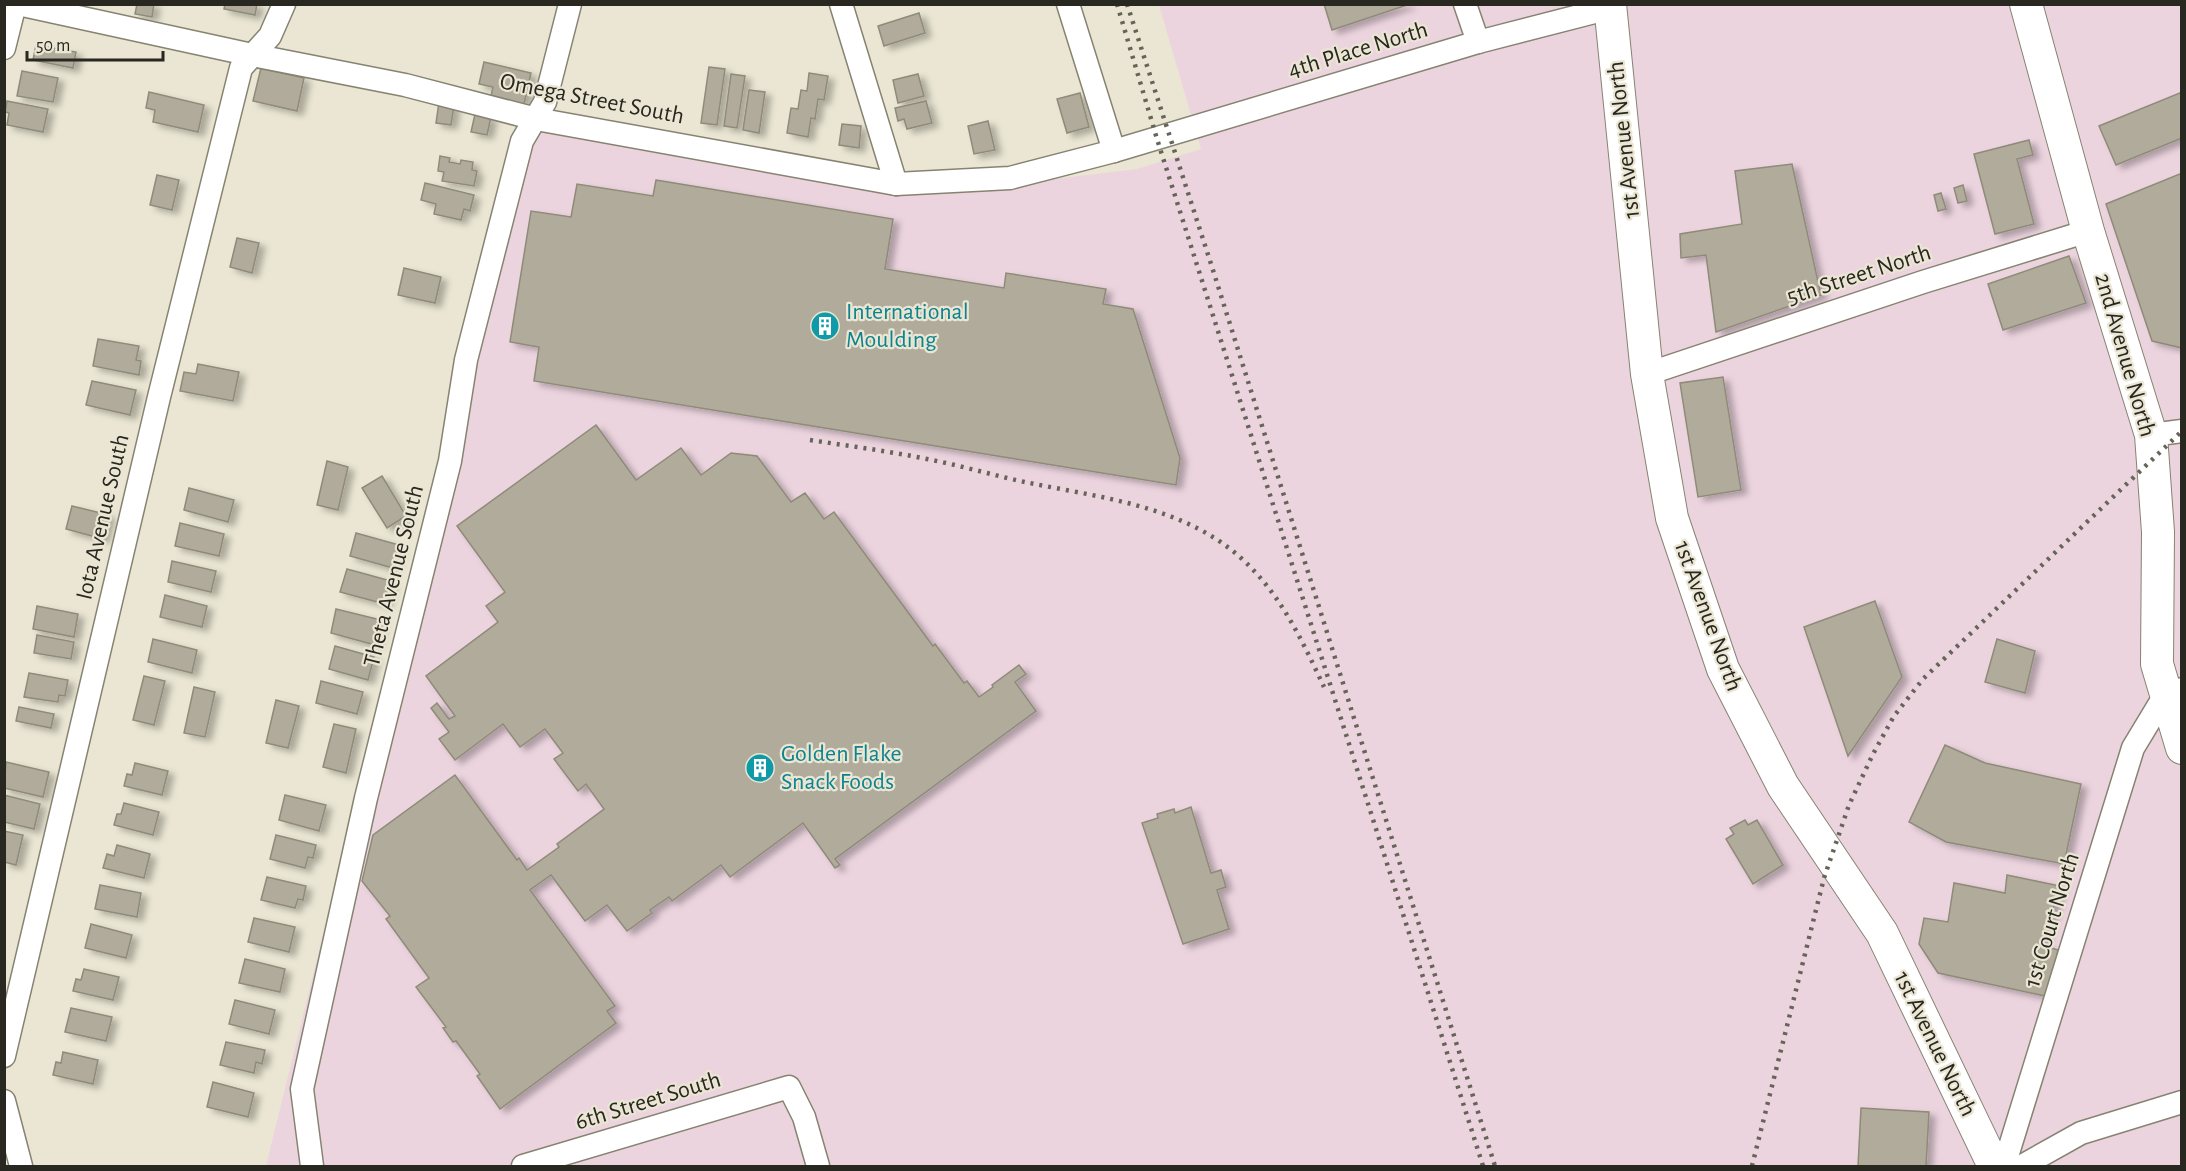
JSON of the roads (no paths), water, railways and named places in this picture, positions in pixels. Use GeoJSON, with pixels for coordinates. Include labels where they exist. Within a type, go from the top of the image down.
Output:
{"type":"FeatureCollection","features":[{"type":"Feature","properties":{"kind":"street"},"geometry":{"type":"LineString","coordinates":[[4,48],[17,4]]}},
{"type":"Feature","properties":{"kind":"street","name":"Omega Street South"},"geometry":{"type":"LineString","coordinates":[[17,4],[252,55],[405,85],[536,119],[896,184],[1010,178],[1157,139]]}},
{"type":"Feature","properties":{"kind":"street","name":"Iota Avenue South"},"geometry":{"type":"LineString","coordinates":[[4,1056],[159,397],[241,68],[270,36],[284,4]]}},
{"type":"Feature","properties":{"kind":"street","name":"Theta Avenue South"},"geometry":{"type":"LineString","coordinates":[[312,1167],[302,1089],[366,798],[450,461],[466,360],[522,141],[544,102],[570,4]]}},
{"type":"Feature","properties":{"kind":"street"},"geometry":{"type":"LineString","coordinates":[[841,4],[896,184]]}},
{"type":"Feature","properties":{"kind":"street"},"geometry":{"type":"LineString","coordinates":[[1068,4],[1114,151]]}},
{"type":"Feature","properties":{"kind":"street"},"geometry":{"type":"LineString","coordinates":[[1465,4],[1478,42]]}},
{"type":"Feature","properties":{"kind":"street","name":"2nd Avenue North"},"geometry":{"type":"LineString","coordinates":[[2026,4],[2088,231],[2166,433],[2158,532],[2157,664],[2173,692],[2181,748]]}},
{"type":"Feature","properties":{"kind":"street","name":"4th Place North"},"geometry":{"type":"LineString","coordinates":[[1157,139],[1478,42],[1610,6]]}},
{"type":"Feature","properties":{"kind":"street","name":"1st Avenue North"},"geometry":{"type":"LineString","coordinates":[[1610,6],[1647,374],[1672,518],[1723,669],[1783,786],[1882,933],[1994,1167]]}},
{"type":"Feature","properties":{"kind":"street","name":"5th Street North"},"geometry":{"type":"LineString","coordinates":[[1647,374],[1912,286],[2088,231]]}},
{"type":"Feature","properties":{"kind":"street","name":"1st Court North"},"geometry":{"type":"LineString","coordinates":[[2004,1167],[2133,748],[2173,692]]}},
{"type":"Feature","properties":{"kind":"street","name":"6th Street South"},"geometry":{"type":"LineString","coordinates":[[523,1167],[789,1087],[804,1117],[818,1167]]}},
{"type":"Feature","properties":{"kind":"street"},"geometry":{"type":"LineString","coordinates":[[4,1101],[21,1167]]}},
{"type":"Feature","properties":{"kind":"street"},"geometry":{"type":"LineString","coordinates":[[2022,1167],[2081,1132],[2181,1102]]}},
{"type":"Feature","properties":{"kind":"railway"},"geometry":{"type":"LineString","coordinates":[[1117,4],[1157,139],[1483,1166]]}},
{"type":"Feature","properties":{"kind":"railway"},"geometry":{"type":"LineString","coordinates":[[1127,4],[1495,1166]]}},
{"type":"Feature","properties":{"kind":"railway"},"geometry":{"type":"LineString","coordinates":[[1752,1166],[1824,878],[1849,805],[1894,716],[1923,679],[2182,431]]}},
{"type":"Feature","properties":{"kind":"railway"},"geometry":{"type":"LineString","coordinates":[[810,440],[912,456],[1107,498],[1136,505],[1192,525],[1241,558],[1267,586],[1289,618],[1324,687]]}},
{"type":"Feature","properties":{"kind":"place","name":"International Moulding"},"geometry":{"type":"Point","coordinates":[825,326]}},
{"type":"Feature","properties":{"kind":"place","name":"Golden Flake Snack Foods"},"geometry":{"type":"Point","coordinates":[760,768]}}]}
